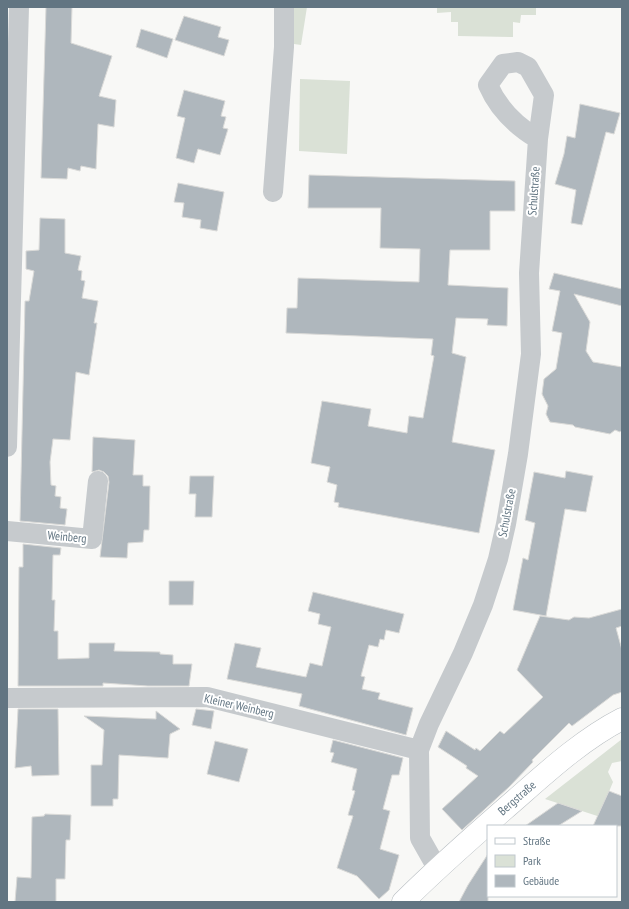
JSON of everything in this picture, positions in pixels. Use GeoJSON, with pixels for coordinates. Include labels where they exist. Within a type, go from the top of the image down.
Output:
{"type":"FeatureCollection","features":[{"type":"Feature","properties":{"kind":"street"},"geometry":{"type":"LineString","coordinates":[[7,447],[11,149],[19,7]]}},
{"type":"Feature","properties":{"kind":"street"},"geometry":{"type":"LineString","coordinates":[[273,192],[284,48],[284,7]]}},
{"type":"Feature","properties":{"kind":"street","name":"Schulstraße"},"geometry":{"type":"LineString","coordinates":[[437,868],[420,838],[419,750],[429,724],[464,653],[483,605],[498,559],[506,524],[531,354],[529,273],[538,139]]}},
{"type":"Feature","properties":{"kind":"street","name":"Weinberg"},"geometry":{"type":"LineString","coordinates":[[7,531],[92,539],[98,481]]}},
{"type":"Feature","properties":{"kind":"street","name":"Kleiner Weinberg"},"geometry":{"type":"LineString","coordinates":[[7,698],[207,697],[419,750]]}},
{"type":"Feature","properties":{"kind":"street","name":"Bergstraße"},"geometry":{"type":"LineString","coordinates":[[403,902],[437,868],[550,770],[608,726],[622,719]]}},
{"type":"Feature","properties":{"kind":"green space"},"geometry":{"type":"Polygon","coordinates":[[[286,7],[307,7],[301,45],[287,43],[286,7]]]}},
{"type":"Feature","properties":{"kind":"green space"},"geometry":{"type":"Polygon","coordinates":[[[437,7],[536,7],[536,15],[521,15],[520,23],[513,22],[513,37],[458,36],[458,22],[451,22],[451,12],[437,13],[437,7]]]}},
{"type":"Feature","properties":{"kind":"green space"},"geometry":{"type":"Polygon","coordinates":[[[300,79],[350,81],[347,154],[299,151],[300,79]]]}},
{"type":"Feature","properties":{"kind":"green space"},"geometry":{"type":"Polygon","coordinates":[[[622,739],[622,761],[612,763],[608,772],[613,782],[608,794],[622,824],[545,799],[622,739]]]}},
{"type":"Feature","properties":{"kind":"building"},"geometry":{"type":"Polygon","coordinates":[[[46,7],[72,7],[71,43],[112,56],[99,96],[116,100],[114,127],[98,124],[96,169],[81,166],[80,171],[68,168],[67,179],[41,178],[46,7]]]}},
{"type":"Feature","properties":{"kind":"building"},"geometry":{"type":"Polygon","coordinates":[[[184,16],[221,27],[218,37],[229,40],[224,56],[175,40],[184,16]]]}},
{"type":"Feature","properties":{"kind":"building"},"geometry":{"type":"Polygon","coordinates":[[[141,29],[173,39],[167,58],[136,47],[141,29]]]}},
{"type":"Feature","properties":{"kind":"building"},"geometry":{"type":"Polygon","coordinates":[[[184,90],[225,101],[221,116],[226,117],[223,128],[228,129],[220,155],[198,149],[194,163],[176,158],[185,118],[177,116],[184,90]]]}},
{"type":"Feature","properties":{"kind":"building"},"geometry":{"type":"Polygon","coordinates":[[[580,104],[620,113],[614,134],[606,132],[582,225],[571,223],[576,190],[555,184],[564,154],[567,136],[575,138],[580,104]]]}},
{"type":"Feature","properties":{"kind":"building"},"geometry":{"type":"Polygon","coordinates":[[[309,175],[515,181],[515,211],[490,211],[490,250],[450,250],[448,285],[508,288],[507,326],[487,325],[488,319],[456,318],[452,353],[466,357],[452,442],[495,450],[479,533],[338,507],[339,503],[334,502],[337,485],[327,482],[330,467],[311,463],[322,401],[371,409],[368,426],[407,433],[409,416],[423,418],[434,356],[431,355],[433,339],[286,333],[287,308],[297,308],[298,278],[419,282],[420,249],[380,248],[381,208],[308,208],[309,175]]]}},
{"type":"Feature","properties":{"kind":"building"},"geometry":{"type":"Polygon","coordinates":[[[178,183],[224,192],[217,231],[200,228],[201,220],[182,217],[184,203],[174,202],[178,183]]]}},
{"type":"Feature","properties":{"kind":"building"},"geometry":{"type":"Polygon","coordinates":[[[40,218],[65,219],[65,253],[81,256],[78,270],[82,271],[81,280],[85,281],[82,298],[98,301],[94,323],[97,323],[89,375],[76,372],[70,440],[53,439],[50,462],[51,485],[56,486],[55,496],[61,497],[60,508],[67,509],[65,525],[20,521],[25,301],[29,301],[34,271],[26,269],[26,251],[39,250],[40,218]]]}},
{"type":"Feature","properties":{"kind":"building"},"geometry":{"type":"Polygon","coordinates":[[[554,273],[622,289],[622,306],[574,294],[590,322],[586,351],[593,362],[622,367],[622,430],[620,432],[615,430],[610,434],[575,427],[573,425],[550,422],[546,414],[548,406],[542,394],[544,379],[556,369],[562,333],[552,331],[560,291],[549,289],[554,273]]]}},
{"type":"Feature","properties":{"kind":"building"},"geometry":{"type":"Polygon","coordinates":[[[93,437],[135,440],[133,475],[143,475],[143,486],[150,486],[149,530],[144,530],[143,542],[128,543],[127,558],[100,557],[109,482],[108,476],[104,472],[99,470],[92,472],[93,437]]]}},
{"type":"Feature","properties":{"kind":"building"},"geometry":{"type":"Polygon","coordinates":[[[566,471],[593,476],[586,512],[565,509],[546,616],[513,610],[523,558],[528,560],[535,523],[525,520],[534,472],[565,478],[566,471]]]}},
{"type":"Feature","properties":{"kind":"building"},"geometry":{"type":"Polygon","coordinates":[[[190,476],[214,476],[212,517],[195,517],[196,494],[189,494],[190,476]]]}},
{"type":"Feature","properties":{"kind":"building"},"geometry":{"type":"Polygon","coordinates":[[[23,544],[61,548],[60,555],[53,555],[52,600],[55,600],[54,631],[58,631],[58,659],[89,658],[89,643],[115,643],[114,651],[160,652],[160,654],[173,655],[173,664],[192,664],[189,686],[148,686],[103,683],[103,686],[18,686],[19,567],[23,567],[23,544]]]}},
{"type":"Feature","properties":{"kind":"building"},"geometry":{"type":"Polygon","coordinates":[[[169,581],[194,581],[193,605],[169,605],[169,581]]]}},
{"type":"Feature","properties":{"kind":"building"},"geometry":{"type":"Polygon","coordinates":[[[313,592],[404,614],[399,633],[386,630],[384,640],[380,639],[378,647],[369,645],[361,676],[365,677],[362,689],[380,693],[378,699],[413,708],[406,735],[299,706],[302,694],[227,679],[235,643],[261,648],[256,667],[306,677],[310,663],[322,666],[331,627],[318,624],[320,614],[308,611],[313,592]]]}},
{"type":"Feature","properties":{"kind":"building"},"geometry":{"type":"Polygon","coordinates":[[[622,609],[622,626],[616,628],[622,650],[622,692],[613,695],[572,726],[569,723],[532,760],[533,762],[509,787],[462,830],[442,809],[478,776],[466,768],[467,766],[438,747],[446,731],[475,750],[476,748],[480,751],[500,731],[504,734],[543,697],[517,670],[540,616],[569,620],[574,617],[589,618],[622,609]]]}},
{"type":"Feature","properties":{"kind":"building"},"geometry":{"type":"Polygon","coordinates":[[[18,709],[58,709],[59,775],[32,776],[31,766],[15,768],[18,709]]]}},
{"type":"Feature","properties":{"kind":"building"},"geometry":{"type":"Polygon","coordinates":[[[196,709],[214,711],[211,729],[192,725],[196,709]]]}},
{"type":"Feature","properties":{"kind":"building"},"geometry":{"type":"Polygon","coordinates":[[[156,711],[180,729],[170,734],[168,758],[119,755],[118,799],[113,799],[113,806],[91,806],[91,765],[102,765],[104,730],[84,716],[156,719],[156,711]]]}},
{"type":"Feature","properties":{"kind":"building"},"geometry":{"type":"Polygon","coordinates":[[[333,740],[403,758],[399,775],[392,775],[383,809],[390,811],[380,849],[399,855],[389,890],[379,899],[357,876],[337,868],[353,816],[348,815],[355,791],[352,790],[357,769],[331,762],[334,753],[330,752],[333,740]]]}},
{"type":"Feature","properties":{"kind":"building"},"geometry":{"type":"Polygon","coordinates":[[[215,741],[248,749],[239,782],[207,774],[215,741]]]}},
{"type":"Feature","properties":{"kind":"building"},"geometry":{"type":"Polygon","coordinates":[[[609,791],[622,796],[622,826],[593,825],[609,791]]]}},
{"type":"Feature","properties":{"kind":"building"},"geometry":{"type":"Polygon","coordinates":[[[558,803],[582,811],[560,825],[526,825],[558,803]]]}},
{"type":"Feature","properties":{"kind":"building"},"geometry":{"type":"Polygon","coordinates":[[[45,814],[71,815],[70,840],[66,840],[65,879],[56,879],[56,902],[15,902],[17,877],[31,878],[32,817],[44,816],[45,814]]]}},
{"type":"Feature","properties":{"kind":"building"},"geometry":{"type":"Polygon","coordinates":[[[487,856],[488,902],[459,902],[487,856]]]}}]}
